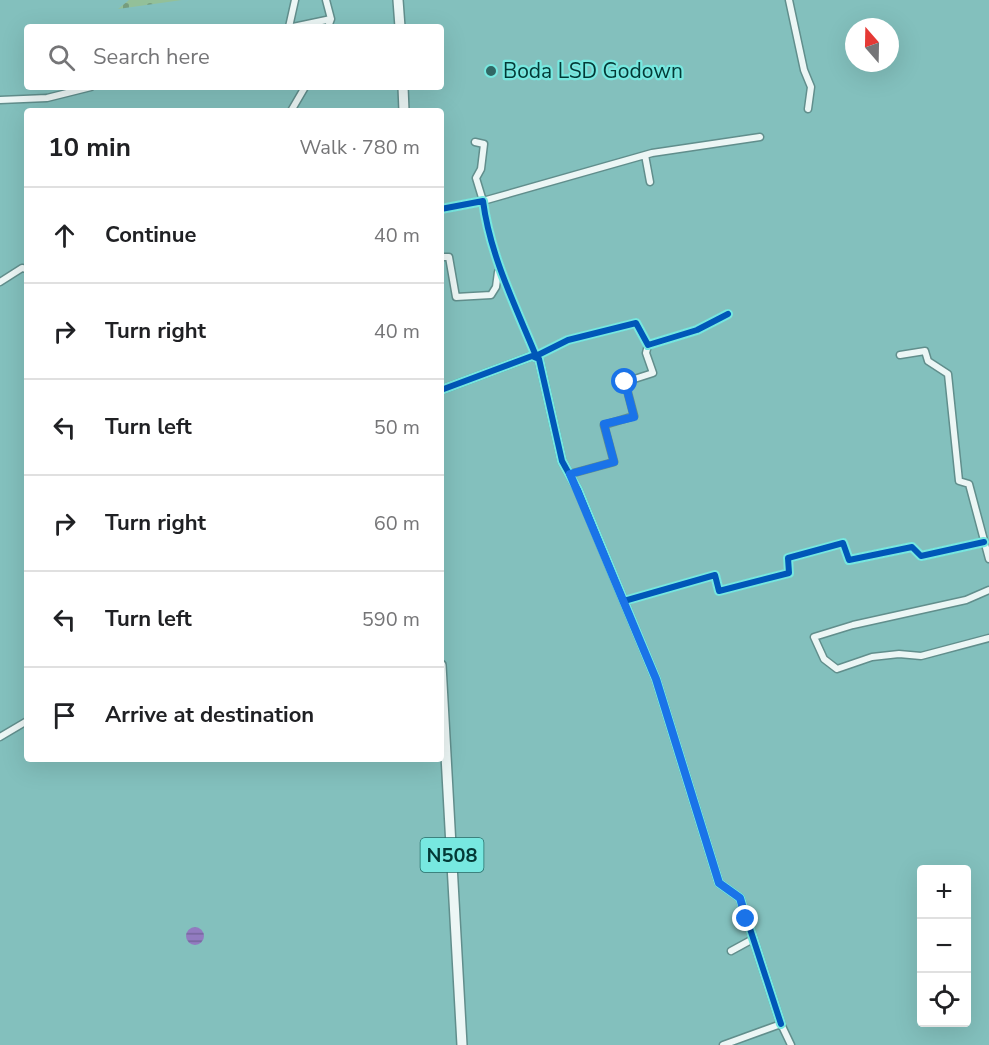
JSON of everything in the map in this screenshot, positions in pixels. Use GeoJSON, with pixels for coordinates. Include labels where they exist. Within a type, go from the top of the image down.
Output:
{"type":"FeatureCollection","features":[{"type":"Feature","properties":{"kind":"highway"},"geometry":{"type":"LineString","coordinates":[[398,0],[400,24]]}},
{"type":"Feature","properties":{"kind":"highway"},"geometry":{"type":"LineString","coordinates":[[403,90],[404,108]]}},
{"type":"Feature","properties":{"kind":"highway","name":"N508"},"geometry":{"type":"LineString","coordinates":[[444,719],[462,1045]]}},
{"type":"Feature","properties":{"kind":"street"},"geometry":{"type":"LineString","coordinates":[[291,24],[295,0]]}},
{"type":"Feature","properties":{"kind":"street"},"geometry":{"type":"LineString","coordinates":[[326,0],[331,19],[328,24]]}},
{"type":"Feature","properties":{"kind":"street"},"geometry":{"type":"LineString","coordinates":[[789,0],[804,70],[811,87],[808,109]]}},
{"type":"Feature","properties":{"kind":"street"},"geometry":{"type":"LineString","coordinates":[[306,24],[331,19]]}},
{"type":"Feature","properties":{"kind":"street"},"geometry":{"type":"LineString","coordinates":[[0,100],[47,98],[79,90]]}},
{"type":"Feature","properties":{"kind":"street"},"geometry":{"type":"LineString","coordinates":[[293,108],[303,90]]}},
{"type":"Feature","properties":{"kind":"street"},"geometry":{"type":"LineString","coordinates":[[444,208],[483,201],[645,155],[760,137]]}},
{"type":"Feature","properties":{"kind":"street"},"geometry":{"type":"LineString","coordinates":[[475,142],[484,144],[481,169],[476,178],[483,201],[487,230],[536,356],[562,461],[570,474],[656,679],[719,883],[740,898],[781,1024],[791,1045]]}},
{"type":"Feature","properties":{"kind":"street"},"geometry":{"type":"LineString","coordinates":[[645,155],[650,182]]}},
{"type":"Feature","properties":{"kind":"street"},"geometry":{"type":"LineString","coordinates":[[444,257],[449,256],[456,297],[491,295],[496,287],[498,272]]}},
{"type":"Feature","properties":{"kind":"street"},"geometry":{"type":"LineString","coordinates":[[0,282],[24,268]]}},
{"type":"Feature","properties":{"kind":"street"},"geometry":{"type":"LineString","coordinates":[[648,345],[697,330],[728,314]]}},
{"type":"Feature","properties":{"kind":"street"},"geometry":{"type":"LineString","coordinates":[[444,389],[536,356],[568,340],[636,323],[648,345],[646,353],[653,373],[625,382],[634,417],[604,424],[614,462],[570,474]]}},
{"type":"Feature","properties":{"kind":"street"},"geometry":{"type":"LineString","coordinates":[[900,355],[925,351],[928,361],[948,374],[959,481],[969,484],[989,560]]}},
{"type":"Feature","properties":{"kind":"street"},"geometry":{"type":"LineString","coordinates":[[624,601],[715,575],[719,591],[789,573],[788,558],[843,543],[849,560],[912,547],[921,556],[984,542]]}},
{"type":"Feature","properties":{"kind":"street"},"geometry":{"type":"LineString","coordinates":[[989,590],[966,600],[853,625],[814,637],[824,659],[837,669],[872,657],[899,654],[921,656],[989,638]]}},
{"type":"Feature","properties":{"kind":"street"},"geometry":{"type":"LineString","coordinates":[[0,737],[24,723]]}},
{"type":"Feature","properties":{"kind":"street"},"geometry":{"type":"LineString","coordinates":[[731,951],[753,939]]}},
{"type":"Feature","properties":{"kind":"street"},"geometry":{"type":"LineString","coordinates":[[723,1045],[781,1024]]}},
{"type":"Feature","properties":{"kind":"green space"},"geometry":{"type":"Polygon","coordinates":[[[129,0],[182,0],[118,9],[129,0]]]}},
{"type":"Feature","properties":{"kind":"shaded area"},"geometry":{"type":"Polygon","coordinates":[[[195,927],[201,930],[204,936],[201,942],[195,945],[189,942],[186,936],[189,930],[195,927]]]}},
{"type":"Feature","properties":{"kind":"cycle path"},"geometry":{"type":"LineString","coordinates":[[444,208],[483,201],[497,260],[536,356],[568,340],[636,323],[648,345],[697,330],[728,314]]}},
{"type":"Feature","properties":{"kind":"cycle path"},"geometry":{"type":"LineString","coordinates":[[444,389],[532,356],[539,359],[562,461],[578,490],[656,679],[719,883],[740,898],[781,1024]]}},
{"type":"Feature","properties":{"kind":"cycle path"},"geometry":{"type":"LineString","coordinates":[[624,601],[715,575],[719,591],[789,573],[788,558],[843,543],[849,560],[912,547],[921,556],[984,542]]}},
{"type":"Feature","properties":{"kind":"place","name":"Boda LSD Godown"},"geometry":{"type":"Point","coordinates":[491,71]}},
{"type":"Feature","properties":{"kind":"route"},"geometry":{"type":"LineString","coordinates":[[625,382],[634,417],[604,424],[614,462],[570,474],[656,679],[719,883],[740,898],[746,919]]}}]}
